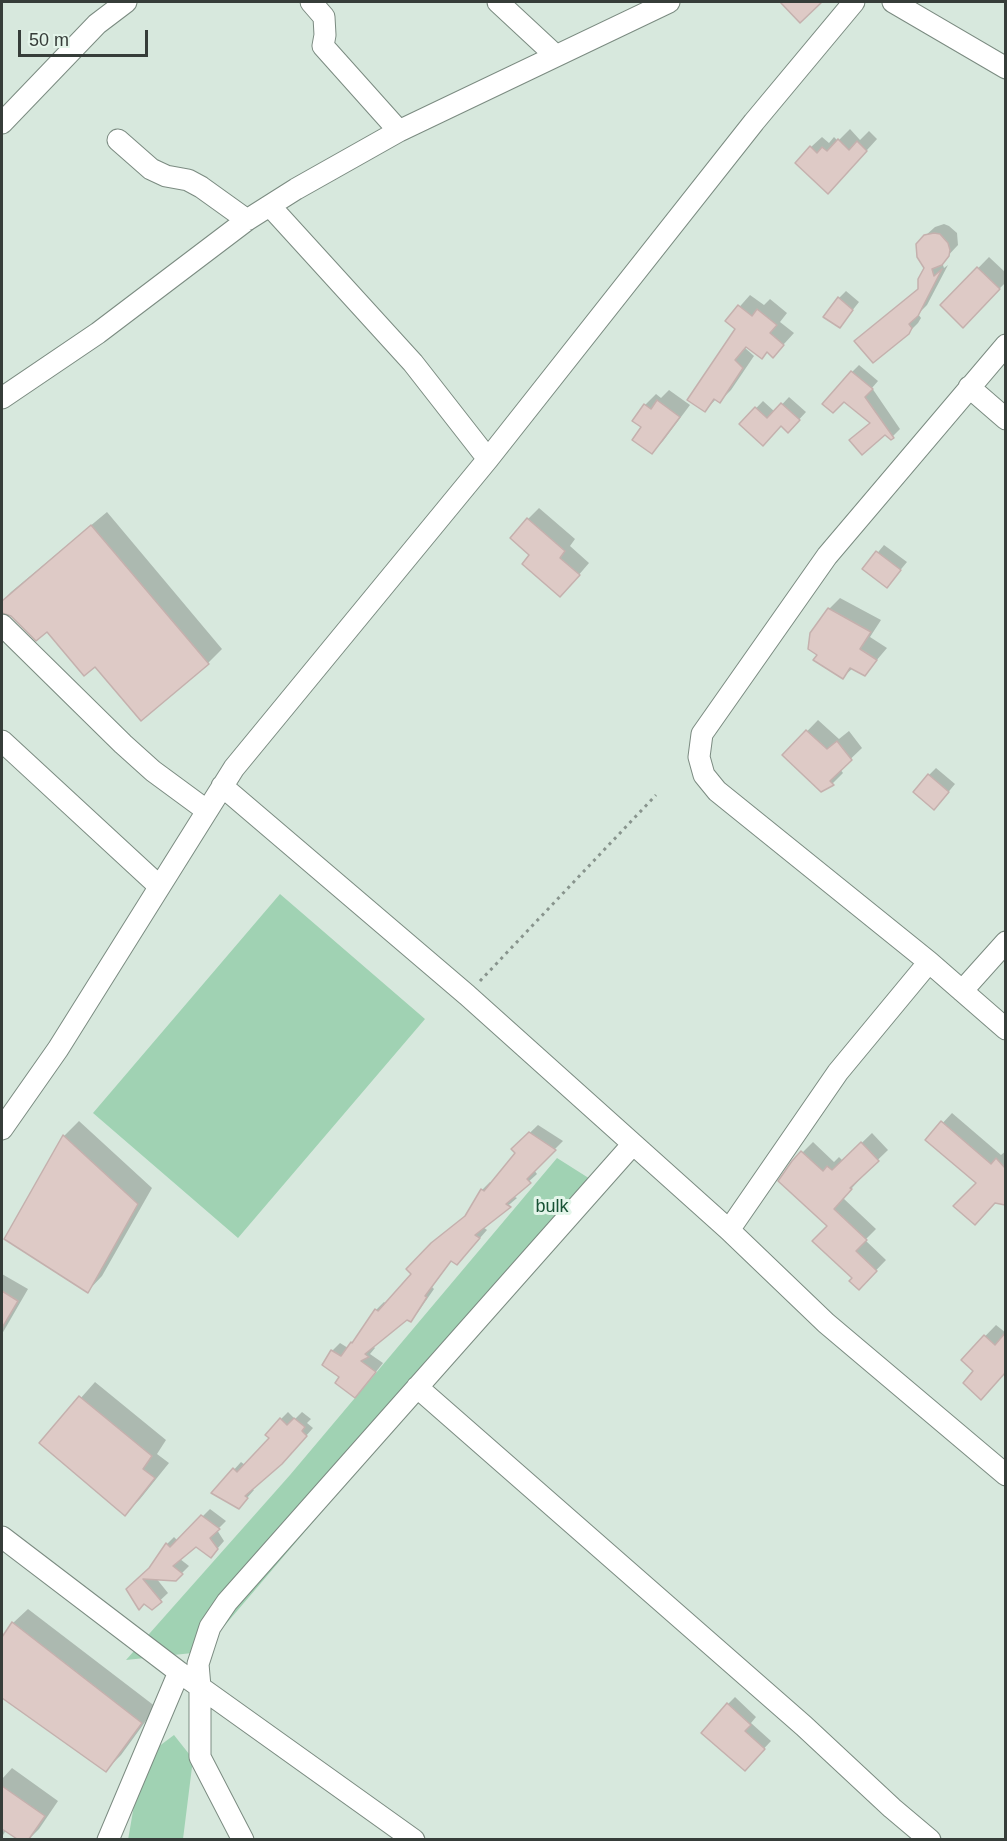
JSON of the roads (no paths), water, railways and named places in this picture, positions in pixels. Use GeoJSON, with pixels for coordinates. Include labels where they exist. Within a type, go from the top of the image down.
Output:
{"type":"FeatureCollection","features":[{"type":"Feature","properties":{"kind":"street"},"geometry":{"type":"LineString","coordinates":[[2,123],[97,24],[126,2]]}},
{"type":"Feature","properties":{"kind":"street"},"geometry":{"type":"LineString","coordinates":[[310,2],[324,17],[323,46],[399,131]]}},
{"type":"Feature","properties":{"kind":"street"},"geometry":{"type":"LineString","coordinates":[[498,2],[555,56]]}},
{"type":"Feature","properties":{"kind":"street"},"geometry":{"type":"LineString","coordinates":[[2,398],[99,333],[247,220],[296,189],[399,131],[669,2]]}},
{"type":"Feature","properties":{"kind":"street"},"geometry":{"type":"LineString","coordinates":[[2,1129],[58,1049],[234,768],[488,459],[747,131],[854,2]]}},
{"type":"Feature","properties":{"kind":"street"},"geometry":{"type":"LineString","coordinates":[[893,2],[1005,68]]}},
{"type":"Feature","properties":{"kind":"street"},"geometry":{"type":"LineString","coordinates":[[118,140],[152,169],[166,176],[188,180],[247,220]]}},
{"type":"Feature","properties":{"kind":"street"},"geometry":{"type":"LineString","coordinates":[[270,206],[413,363],[488,459]]}},
{"type":"Feature","properties":{"kind":"street"},"geometry":{"type":"LineString","coordinates":[[1005,345],[827,556],[702,734],[699,745],[699,758],[704,775],[717,791],[929,962],[1005,1029]]}},
{"type":"Feature","properties":{"kind":"street"},"geometry":{"type":"LineString","coordinates":[[969,387],[1005,419]]}},
{"type":"Feature","properties":{"kind":"street"},"geometry":{"type":"LineString","coordinates":[[2,625],[123,744],[153,771],[206,810]]}},
{"type":"Feature","properties":{"kind":"street"},"geometry":{"type":"LineString","coordinates":[[2,741],[159,886]]}},
{"type":"Feature","properties":{"kind":"street"},"geometry":{"type":"LineString","coordinates":[[222,786],[467,995],[729,1230],[826,1323],[1005,1475]]}},
{"type":"Feature","properties":{"kind":"street"},"geometry":{"type":"LineString","coordinates":[[962,991],[1005,942]]}},
{"type":"Feature","properties":{"kind":"street"},"geometry":{"type":"LineString","coordinates":[[729,1230],[837,1072],[929,962]]}},
{"type":"Feature","properties":{"kind":"street"},"geometry":{"type":"LineString","coordinates":[[243,1839],[200,1757],[198,1664],[210,1627],[226,1602],[633,1144]]}},
{"type":"Feature","properties":{"kind":"street"},"geometry":{"type":"LineString","coordinates":[[417,1387],[804,1726],[892,1808],[930,1839]]}},
{"type":"Feature","properties":{"kind":"street"},"geometry":{"type":"LineString","coordinates":[[2,1537],[179,1672],[414,1839]]}},
{"type":"Feature","properties":{"kind":"street"},"geometry":{"type":"LineString","coordinates":[[108,1839],[179,1672]]}},
{"type":"Feature","properties":{"kind":"park label","name":"bulk"},"geometry":{"type":"Point","coordinates":[552,1207]}}]}
